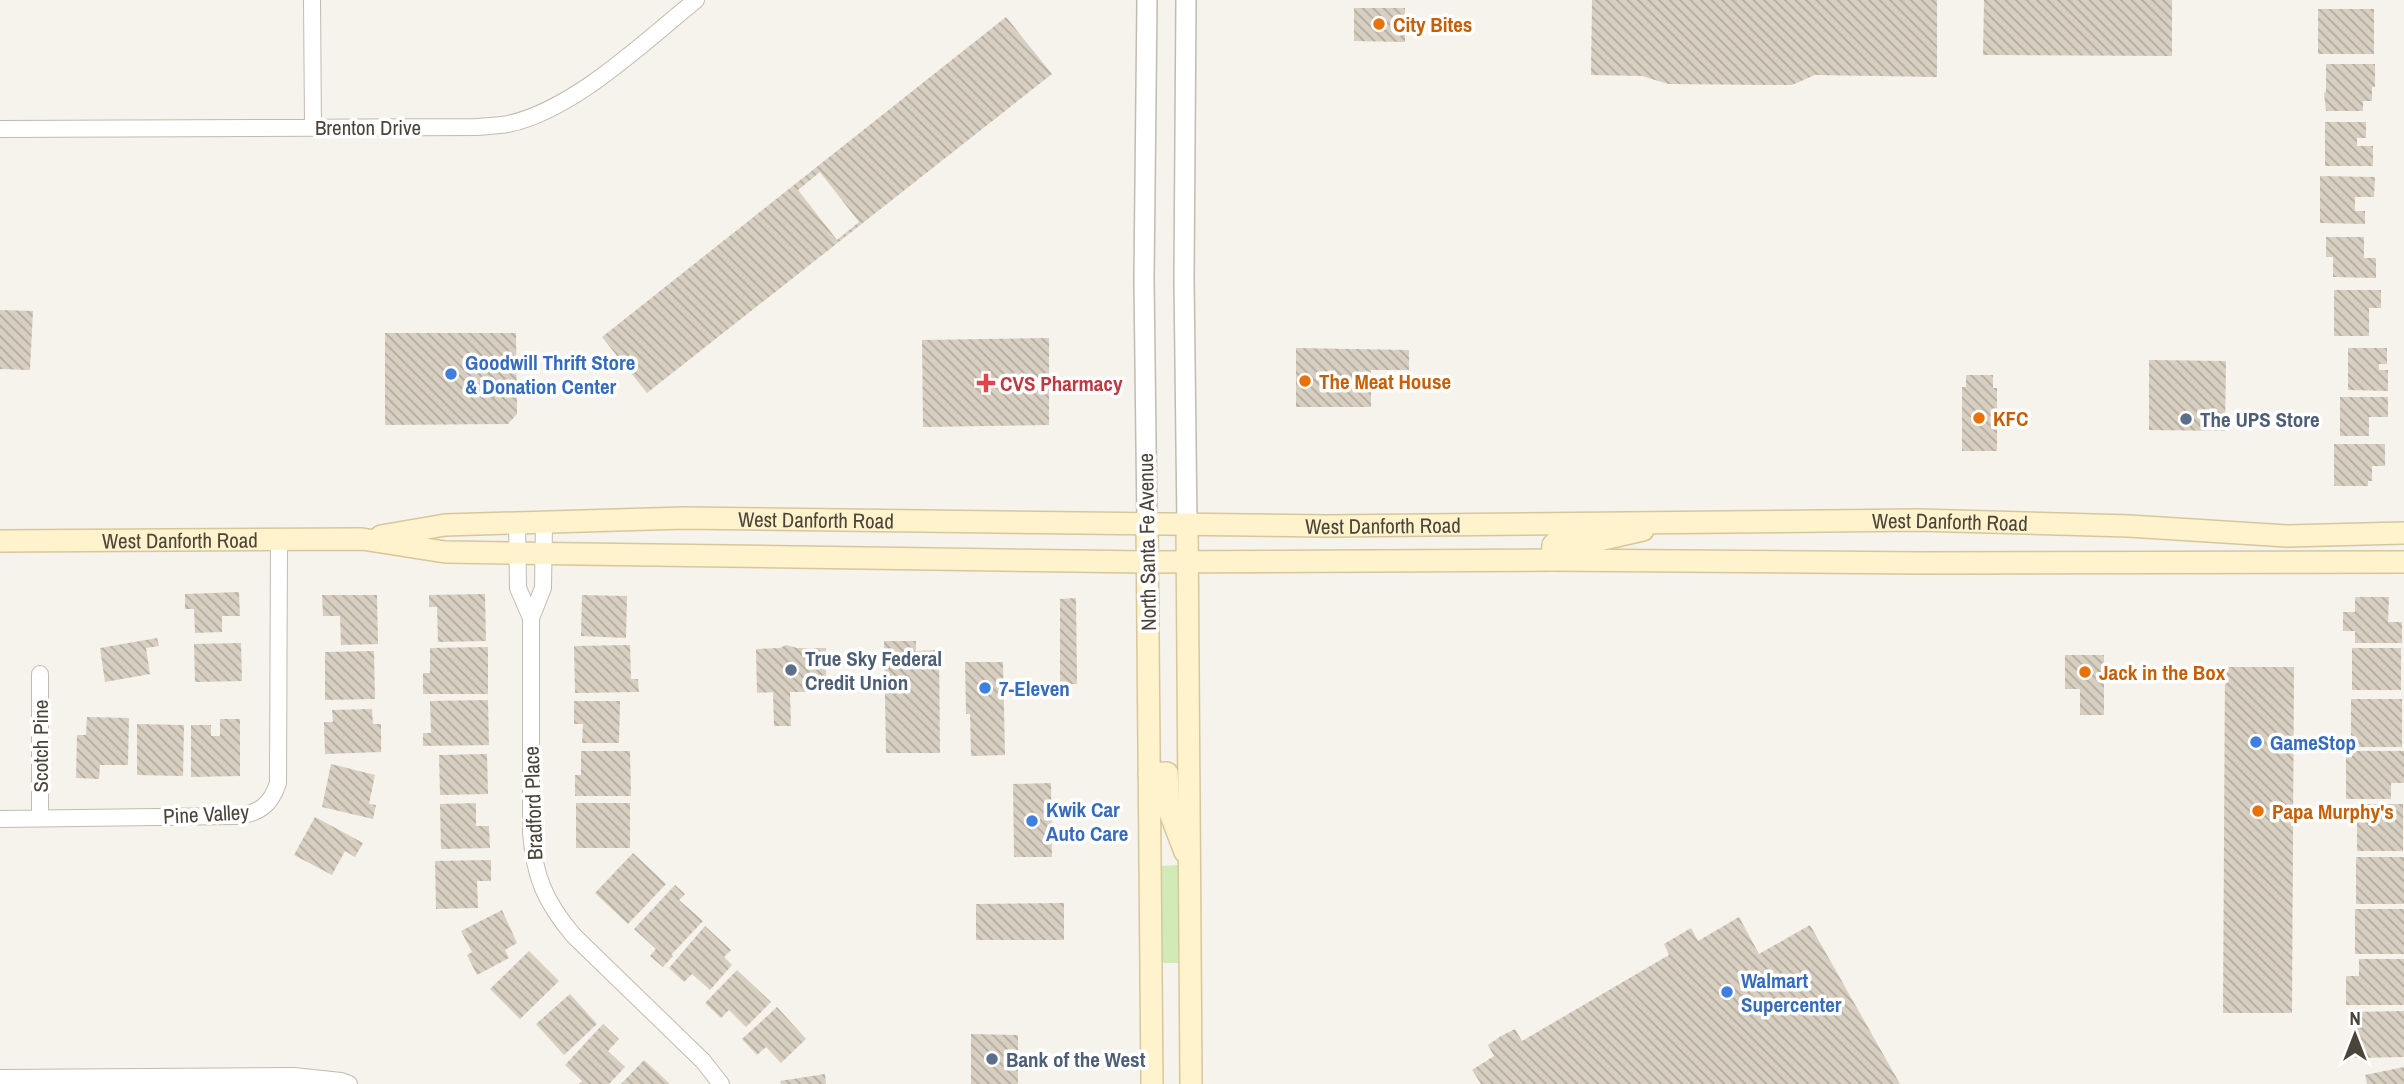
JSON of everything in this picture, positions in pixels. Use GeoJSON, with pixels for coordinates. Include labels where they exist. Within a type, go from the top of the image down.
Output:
{"type":"FeatureCollection","features":[{"type":"Feature","properties":{"kind":"main road","name":"West Danforth Road"},"geometry":{"type":"LineString","coordinates":[[362,539],[445,525],[697,518],[1326,526],[1917,520],[2129,526],[2287,536],[2404,533]]}},
{"type":"Feature","properties":{"kind":"main road"},"geometry":{"type":"LineString","coordinates":[[1552,560],[1553,545],[1556,542],[1599,540],[1679,521]]}},
{"type":"Feature","properties":{"kind":"main road","name":"North Santa Fe Avenue"},"geometry":{"type":"LineString","coordinates":[[1147,524],[1152,1084]]}},
{"type":"Feature","properties":{"kind":"main road","name":"North Santa Fe Avenue"},"geometry":{"type":"LineString","coordinates":[[1187,524],[1191,1084]]}},
{"type":"Feature","properties":{"kind":"main road","name":"West Danforth Road"},"geometry":{"type":"LineString","coordinates":[[0,541],[362,539],[445,552],[1147,562],[2404,562]]}},
{"type":"Feature","properties":{"kind":"main road"},"geometry":{"type":"LineString","coordinates":[[1149,774],[1167,773],[1169,810],[1189,864]]}},
{"type":"Feature","properties":{"kind":"street"},"geometry":{"type":"LineString","coordinates":[[312,0],[313,127]]}},
{"type":"Feature","properties":{"kind":"street","name":"Brenton Drive"},"geometry":{"type":"LineString","coordinates":[[0,129],[476,127],[507,124],[534,116],[586,88],[696,0]]}},
{"type":"Feature","properties":{"kind":"street","name":"North Santa Fe Avenue"},"geometry":{"type":"LineString","coordinates":[[1147,0],[1144,265],[1147,524]]}},
{"type":"Feature","properties":{"kind":"street","name":"North Santa Fe Avenue"},"geometry":{"type":"LineString","coordinates":[[1186,0],[1184,279],[1187,524]]}},
{"type":"Feature","properties":{"kind":"street","name":"Bradford Place"},"geometry":{"type":"LineString","coordinates":[[544,522],[543,587],[531,618],[531,832],[532,851],[540,885],[558,917],[574,936],[703,1061],[721,1084]]}},
{"type":"Feature","properties":{"kind":"street","name":"Bradford Place"},"geometry":{"type":"LineString","coordinates":[[517,523],[518,588],[531,618]]}},
{"type":"Feature","properties":{"kind":"street","name":"Pine Valley"},"geometry":{"type":"LineString","coordinates":[[0,818],[235,816],[257,812],[271,801],[278,783],[279,539]]}},
{"type":"Feature","properties":{"kind":"street","name":"Scotch Pine"},"geometry":{"type":"LineString","coordinates":[[40,674],[40,818]]}},
{"type":"Feature","properties":{"kind":"street"},"geometry":{"type":"LineString","coordinates":[[0,1078],[294,1076],[349,1084]]}},
{"type":"Feature","properties":{"kind":"green space"},"geometry":{"type":"Polygon","coordinates":[[[1178,865],[1178,963],[1161,963],[1161,866],[1178,865]]]}},
{"type":"Feature","properties":{"kind":"building"},"geometry":{"type":"Polygon","coordinates":[[[1592,0],[1937,0],[1937,77],[1815,75],[1792,85],[1769,85],[1668,84],[1642,76],[1591,75],[1592,0]]]}},
{"type":"Feature","properties":{"kind":"building"},"geometry":{"type":"Polygon","coordinates":[[[1984,0],[2172,0],[2172,56],[1983,55],[1984,0]]]}},
{"type":"Feature","properties":{"kind":"building"},"geometry":{"type":"Polygon","coordinates":[[[1354,8],[1405,8],[1405,42],[1354,41],[1354,8]]]}},
{"type":"Feature","properties":{"kind":"building"},"geometry":{"type":"Polygon","coordinates":[[[2318,9],[2374,9],[2374,54],[2318,54],[2318,9]]]}},
{"type":"Feature","properties":{"kind":"building"},"geometry":{"type":"Polygon","coordinates":[[[1006,17],[1052,74],[647,393],[602,337],[1006,17]],[[820,172],[798,190],[837,240],[859,222],[820,172]]]}},
{"type":"Feature","properties":{"kind":"building"},"geometry":{"type":"Polygon","coordinates":[[[2326,64],[2375,64],[2372,101],[2363,101],[2363,111],[2326,111],[2326,64]]]}},
{"type":"Feature","properties":{"kind":"building"},"geometry":{"type":"Polygon","coordinates":[[[2325,122],[2366,122],[2366,138],[2357,138],[2357,146],[2373,146],[2373,166],[2325,166],[2325,122]]]}},
{"type":"Feature","properties":{"kind":"building"},"geometry":{"type":"Polygon","coordinates":[[[2320,176],[2375,177],[2374,197],[2355,197],[2355,211],[2365,211],[2365,224],[2320,223],[2320,176]]]}},
{"type":"Feature","properties":{"kind":"building"},"geometry":{"type":"Polygon","coordinates":[[[2326,237],[2364,237],[2364,258],[2376,258],[2376,278],[2333,277],[2333,257],[2326,257],[2326,237]]]}},
{"type":"Feature","properties":{"kind":"building"},"geometry":{"type":"Polygon","coordinates":[[[2334,290],[2381,290],[2381,308],[2369,308],[2369,336],[2334,336],[2334,290]]]}},
{"type":"Feature","properties":{"kind":"building"},"geometry":{"type":"Polygon","coordinates":[[[0,310],[33,311],[30,370],[0,369],[0,310]]]}},
{"type":"Feature","properties":{"kind":"building","name":"Goodwill Thrift Store & Donation Center"},"geometry":{"type":"Polygon","coordinates":[[[385,333],[516,333],[517,414],[508,424],[385,425],[385,333]]]}},
{"type":"Feature","properties":{"kind":"building","name":"CVS Pharmacy"},"geometry":{"type":"Polygon","coordinates":[[[1049,338],[1049,425],[923,427],[922,340],[1049,338]]]}},
{"type":"Feature","properties":{"kind":"building"},"geometry":{"type":"Polygon","coordinates":[[[1296,348],[1409,350],[1409,370],[1371,370],[1371,407],[1296,407],[1296,348]]]}},
{"type":"Feature","properties":{"kind":"building"},"geometry":{"type":"Polygon","coordinates":[[[2348,348],[2387,348],[2387,364],[2379,364],[2379,370],[2388,370],[2388,391],[2348,390],[2348,348]]]}},
{"type":"Feature","properties":{"kind":"building"},"geometry":{"type":"Polygon","coordinates":[[[2149,360],[2226,361],[2225,431],[2149,430],[2149,360]]]}},
{"type":"Feature","properties":{"kind":"building"},"geometry":{"type":"Polygon","coordinates":[[[1966,375],[1993,375],[1993,388],[1997,388],[1997,451],[1962,451],[1962,387],[1966,387],[1966,375]]]}},
{"type":"Feature","properties":{"kind":"building"},"geometry":{"type":"Polygon","coordinates":[[[2340,397],[2388,397],[2388,417],[2369,417],[2369,436],[2340,436],[2340,397]]]}},
{"type":"Feature","properties":{"kind":"building"},"geometry":{"type":"Polygon","coordinates":[[[2334,444],[2385,444],[2385,466],[2372,466],[2372,481],[2368,481],[2368,486],[2334,486],[2334,444]]]}},
{"type":"Feature","properties":{"kind":"building"},"geometry":{"type":"Polygon","coordinates":[[[239,592],[240,616],[222,616],[222,632],[195,633],[194,609],[185,609],[185,594],[239,592]]]}},
{"type":"Feature","properties":{"kind":"building"},"geometry":{"type":"Polygon","coordinates":[[[485,594],[486,641],[438,642],[437,607],[429,607],[429,595],[485,594]]]}},
{"type":"Feature","properties":{"kind":"building"},"geometry":{"type":"Polygon","coordinates":[[[322,595],[377,595],[378,644],[341,645],[340,616],[323,616],[322,595]]]}},
{"type":"Feature","properties":{"kind":"building"},"geometry":{"type":"Polygon","coordinates":[[[582,595],[627,596],[626,638],[581,636],[582,595]]]}},
{"type":"Feature","properties":{"kind":"building"},"geometry":{"type":"Polygon","coordinates":[[[2355,597],[2389,597],[2388,622],[2402,622],[2402,643],[2355,643],[2355,631],[2343,631],[2343,612],[2355,612],[2355,597]]]}},
{"type":"Feature","properties":{"kind":"building"},"geometry":{"type":"Polygon","coordinates":[[[1076,598],[1077,684],[1060,684],[1060,599],[1076,598]]]}},
{"type":"Feature","properties":{"kind":"building"},"geometry":{"type":"Polygon","coordinates":[[[157,638],[159,646],[146,648],[150,674],[105,682],[100,648],[157,638]]]}},
{"type":"Feature","properties":{"kind":"building"},"geometry":{"type":"Polygon","coordinates":[[[884,641],[916,641],[916,651],[939,650],[940,753],[886,753],[884,641]]]}},
{"type":"Feature","properties":{"kind":"building"},"geometry":{"type":"Polygon","coordinates":[[[241,643],[242,681],[195,682],[194,644],[241,643]]]}},
{"type":"Feature","properties":{"kind":"building"},"geometry":{"type":"Polygon","coordinates":[[[630,645],[631,679],[638,679],[639,692],[575,693],[574,646],[630,645]]]}},
{"type":"Feature","properties":{"kind":"building","name":"True Sky Federal Credit Union"},"geometry":{"type":"Polygon","coordinates":[[[786,645],[797,648],[826,648],[826,692],[790,692],[791,726],[774,726],[773,692],[757,693],[756,649],[780,648],[786,645]]]}},
{"type":"Feature","properties":{"kind":"building"},"geometry":{"type":"Polygon","coordinates":[[[488,647],[488,694],[423,694],[423,673],[430,673],[430,648],[488,647]]]}},
{"type":"Feature","properties":{"kind":"building"},"geometry":{"type":"Polygon","coordinates":[[[2352,648],[2401,648],[2401,690],[2352,690],[2352,648]]]}},
{"type":"Feature","properties":{"kind":"building"},"geometry":{"type":"Polygon","coordinates":[[[374,651],[375,699],[325,700],[325,652],[374,651]]]}},
{"type":"Feature","properties":{"kind":"building"},"geometry":{"type":"Polygon","coordinates":[[[2065,655],[2104,655],[2104,715],[2080,715],[2080,689],[2065,689],[2065,655]]]}},
{"type":"Feature","properties":{"kind":"building","name":"7-Eleven"},"geometry":{"type":"Polygon","coordinates":[[[965,662],[1003,662],[1005,755],[971,756],[970,714],[966,714],[965,662]]]}},
{"type":"Feature","properties":{"kind":"building"},"geometry":{"type":"Polygon","coordinates":[[[2225,667],[2294,667],[2292,1013],[2223,1013],[2225,667]]]}},
{"type":"Feature","properties":{"kind":"building"},"geometry":{"type":"Polygon","coordinates":[[[2351,699],[2402,699],[2402,747],[2351,747],[2351,699]]]}},
{"type":"Feature","properties":{"kind":"building"},"geometry":{"type":"Polygon","coordinates":[[[488,700],[489,745],[423,746],[423,733],[431,733],[430,701],[488,700]]]}},
{"type":"Feature","properties":{"kind":"building"},"geometry":{"type":"Polygon","coordinates":[[[574,701],[620,701],[619,743],[582,743],[583,724],[574,724],[574,701]]]}},
{"type":"Feature","properties":{"kind":"building"},"geometry":{"type":"Polygon","coordinates":[[[372,709],[373,724],[381,724],[381,752],[325,754],[324,722],[333,722],[332,710],[372,709]]]}},
{"type":"Feature","properties":{"kind":"building"},"geometry":{"type":"Polygon","coordinates":[[[87,717],[129,718],[128,765],[100,765],[99,779],[76,778],[77,735],[86,735],[87,717]]]}},
{"type":"Feature","properties":{"kind":"building"},"geometry":{"type":"Polygon","coordinates":[[[220,719],[240,719],[240,776],[191,777],[191,725],[211,725],[211,736],[220,736],[220,719]]]}},
{"type":"Feature","properties":{"kind":"building"},"geometry":{"type":"Polygon","coordinates":[[[137,724],[184,725],[183,776],[137,775],[137,724]]]}},
{"type":"Feature","properties":{"kind":"building"},"geometry":{"type":"Polygon","coordinates":[[[581,751],[630,751],[631,796],[575,796],[575,775],[581,775],[581,751]]]}},
{"type":"Feature","properties":{"kind":"building"},"geometry":{"type":"Polygon","coordinates":[[[2346,751],[2404,751],[2404,783],[2391,783],[2391,799],[2346,799],[2346,751]]]}},
{"type":"Feature","properties":{"kind":"building"},"geometry":{"type":"Polygon","coordinates":[[[487,754],[488,794],[440,795],[439,755],[487,754]]]}},
{"type":"Feature","properties":{"kind":"building"},"geometry":{"type":"Polygon","coordinates":[[[331,764],[375,775],[369,804],[376,805],[373,819],[322,807],[331,764]]]}},
{"type":"Feature","properties":{"kind":"building"},"geometry":{"type":"Polygon","coordinates":[[[1051,783],[1052,857],[1014,857],[1013,784],[1051,783]]]}},
{"type":"Feature","properties":{"kind":"building"},"geometry":{"type":"Polygon","coordinates":[[[476,803],[476,826],[489,826],[490,848],[441,849],[440,804],[476,803]]]}},
{"type":"Feature","properties":{"kind":"building"},"geometry":{"type":"Polygon","coordinates":[[[576,803],[630,803],[630,848],[576,848],[576,803]]]}},
{"type":"Feature","properties":{"kind":"building"},"geometry":{"type":"Polygon","coordinates":[[[2357,804],[2403,804],[2403,851],[2357,851],[2357,804]]]}},
{"type":"Feature","properties":{"kind":"building"},"geometry":{"type":"Polygon","coordinates":[[[315,817],[363,843],[355,857],[345,851],[332,875],[294,855],[315,817]]]}},
{"type":"Feature","properties":{"kind":"building"},"geometry":{"type":"Polygon","coordinates":[[[633,853],[666,884],[628,924],[595,893],[633,853]]]}},
{"type":"Feature","properties":{"kind":"building"},"geometry":{"type":"Polygon","coordinates":[[[2356,857],[2404,857],[2404,904],[2356,904],[2356,857]]]}},
{"type":"Feature","properties":{"kind":"building"},"geometry":{"type":"Polygon","coordinates":[[[491,860],[491,881],[477,881],[478,908],[436,909],[435,861],[491,860]]]}},
{"type":"Feature","properties":{"kind":"building"},"geometry":{"type":"Polygon","coordinates":[[[675,885],[685,894],[679,900],[703,921],[663,967],[650,956],[656,949],[634,929],[675,885]]]}},
{"type":"Feature","properties":{"kind":"building"},"geometry":{"type":"Polygon","coordinates":[[[1064,903],[1064,940],[976,940],[976,904],[1064,903]]]}},
{"type":"Feature","properties":{"kind":"building"},"geometry":{"type":"Polygon","coordinates":[[[2355,909],[2404,909],[2404,954],[2355,954],[2355,909]]]}},
{"type":"Feature","properties":{"kind":"building"},"geometry":{"type":"Polygon","coordinates":[[[502,910],[517,943],[505,950],[509,958],[477,975],[467,955],[472,952],[461,931],[502,910]]]}},
{"type":"Feature","properties":{"kind":"building","name":"Walmart Supercenter"},"geometry":{"type":"Polygon","coordinates":[[[1739,917],[1759,954],[1810,925],[1900,1084],[1481,1084],[1472,1070],[1494,1056],[1488,1045],[1501,1036],[1515,1029],[1522,1041],[1669,955],[1664,944],[1691,928],[1698,941],[1739,917]]]}},
{"type":"Feature","properties":{"kind":"building"},"geometry":{"type":"Polygon","coordinates":[[[705,926],[731,950],[724,957],[732,965],[710,990],[692,974],[684,982],[669,968],[705,926]]]}},
{"type":"Feature","properties":{"kind":"building"},"geometry":{"type":"Polygon","coordinates":[[[529,951],[559,981],[520,1019],[490,989],[529,951]]]}},
{"type":"Feature","properties":{"kind":"building"},"geometry":{"type":"Polygon","coordinates":[[[2359,959],[2404,959],[2404,1005],[2346,1005],[2346,976],[2359,976],[2359,959]]]}},
{"type":"Feature","properties":{"kind":"building"},"geometry":{"type":"Polygon","coordinates":[[[737,970],[771,1002],[746,1027],[729,1010],[721,1018],[705,1003],[737,970]]]}},
{"type":"Feature","properties":{"kind":"building"},"geometry":{"type":"Polygon","coordinates":[[[570,994],[597,1024],[564,1055],[536,1024],[570,994]]]}},
{"type":"Feature","properties":{"kind":"building"},"geometry":{"type":"Polygon","coordinates":[[[777,1007],[806,1039],[781,1063],[766,1047],[757,1055],[742,1039],[777,1007]]]}},
{"type":"Feature","properties":{"kind":"building"},"geometry":{"type":"Polygon","coordinates":[[[2404,1011],[2404,1057],[2355,1058],[2354,1012],[2404,1011]]]}},
{"type":"Feature","properties":{"kind":"building"},"geometry":{"type":"Polygon","coordinates":[[[603,1024],[619,1039],[608,1051],[625,1067],[609,1084],[579,1084],[582,1081],[565,1065],[603,1024]]]}},
{"type":"Feature","properties":{"kind":"building"},"geometry":{"type":"Polygon","coordinates":[[[971,1034],[1018,1035],[1018,1084],[971,1084],[971,1034]]]}},
{"type":"Feature","properties":{"kind":"building"},"geometry":{"type":"Polygon","coordinates":[[[644,1060],[670,1084],[621,1084],[644,1060]]]}},
{"type":"Feature","properties":{"kind":"building"},"geometry":{"type":"Polygon","coordinates":[[[2404,1067],[2404,1084],[2367,1084],[2365,1075],[2404,1067]]]}},
{"type":"Feature","properties":{"kind":"building"},"geometry":{"type":"Polygon","coordinates":[[[825,1074],[826,1084],[781,1084],[780,1081],[825,1074]]]}},
{"type":"Feature","properties":{"kind":"place","name":"City Bites"},"geometry":{"type":"Point","coordinates":[1379,24]}},
{"type":"Feature","properties":{"kind":"place","name":"Goodwill Thrift Store & Donation Center"},"geometry":{"type":"Point","coordinates":[451,374]}},
{"type":"Feature","properties":{"kind":"place","name":"The Meat House"},"geometry":{"type":"Point","coordinates":[1305,381]}},
{"type":"Feature","properties":{"kind":"place","name":"CVS Pharmacy"},"geometry":{"type":"Point","coordinates":[986,383]}},
{"type":"Feature","properties":{"kind":"place","name":"KFC"},"geometry":{"type":"Point","coordinates":[1979,418]}},
{"type":"Feature","properties":{"kind":"place","name":"The UPS Store"},"geometry":{"type":"Point","coordinates":[2186,419]}},
{"type":"Feature","properties":{"kind":"place","name":"True Sky Federal Credit Union"},"geometry":{"type":"Point","coordinates":[791,670]}},
{"type":"Feature","properties":{"kind":"place","name":"Jack in the Box"},"geometry":{"type":"Point","coordinates":[2085,672]}},
{"type":"Feature","properties":{"kind":"place","name":"7-Eleven"},"geometry":{"type":"Point","coordinates":[985,688]}},
{"type":"Feature","properties":{"kind":"place","name":"GameStop"},"geometry":{"type":"Point","coordinates":[2256,742]}},
{"type":"Feature","properties":{"kind":"place","name":"Papa Murphy's"},"geometry":{"type":"Point","coordinates":[2258,811]}},
{"type":"Feature","properties":{"kind":"place","name":"Kwik Car Auto Care"},"geometry":{"type":"Point","coordinates":[1032,821]}},
{"type":"Feature","properties":{"kind":"place","name":"Walmart Supercenter"},"geometry":{"type":"Point","coordinates":[1727,992]}},
{"type":"Feature","properties":{"kind":"place","name":"Bank of the West"},"geometry":{"type":"Point","coordinates":[992,1059]}}]}
